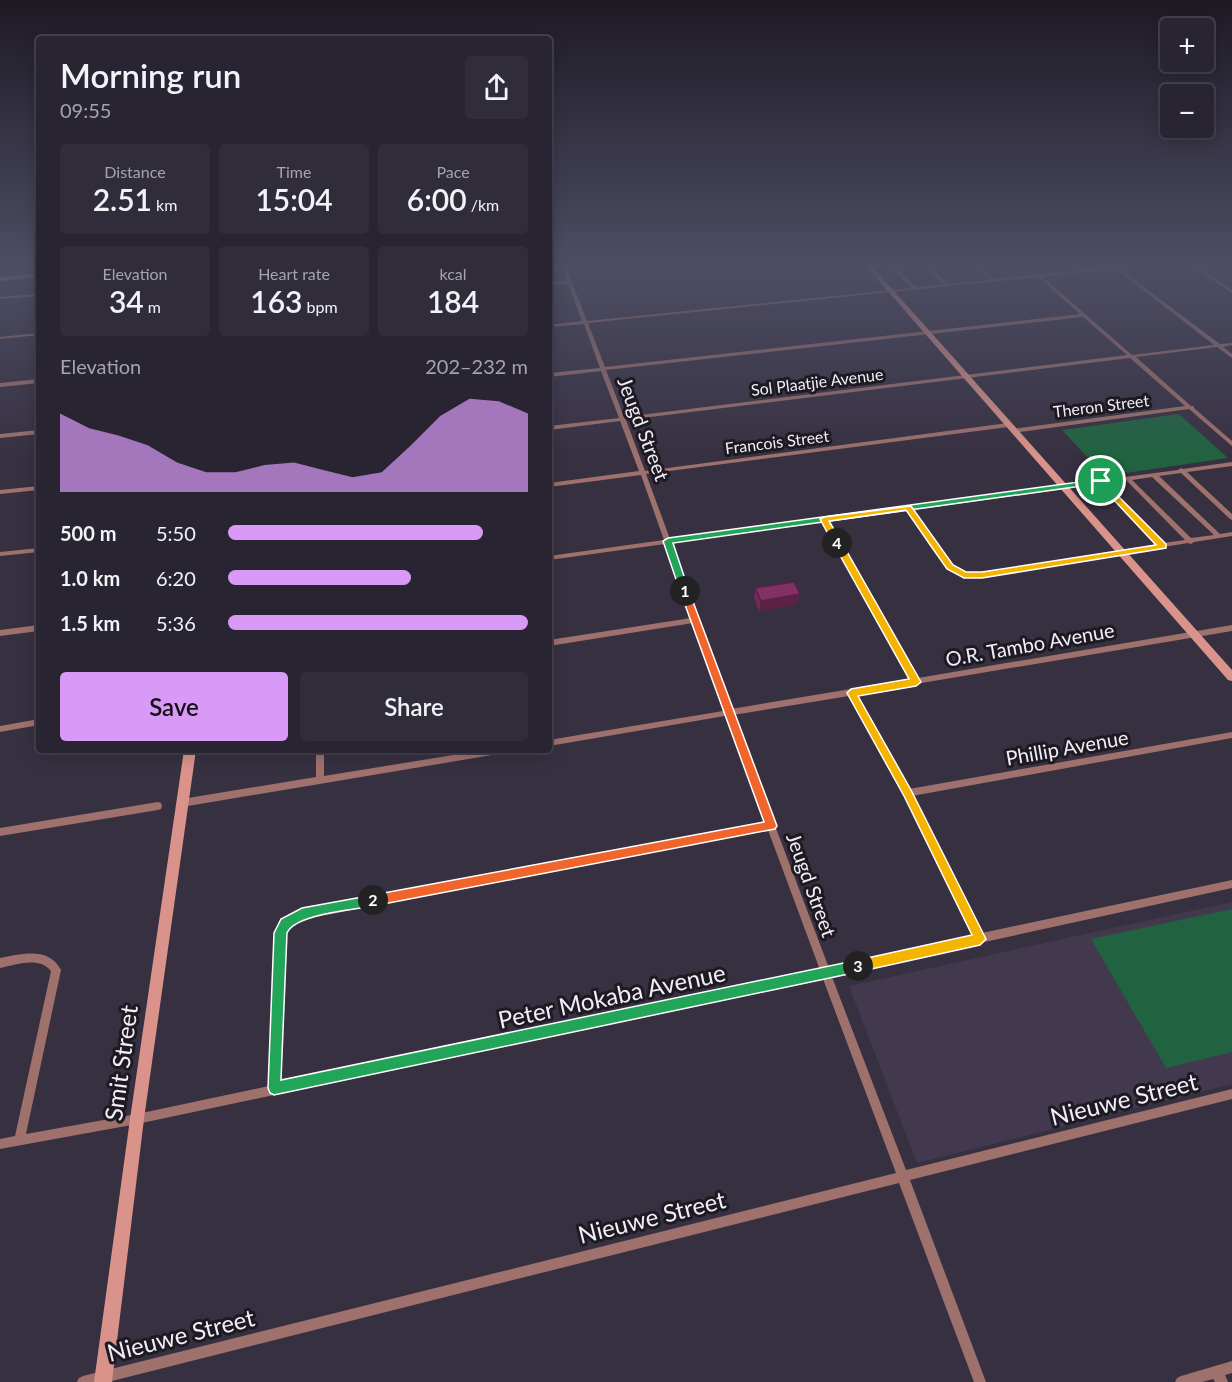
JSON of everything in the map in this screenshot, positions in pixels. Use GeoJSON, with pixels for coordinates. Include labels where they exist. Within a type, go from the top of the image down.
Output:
{"type":"FeatureCollection","features":[{"type":"Feature","properties":{"kind":"street","name":"Jeugd Street"},"geometry":{"type":"LineString","coordinates":[[586,328],[643,473],[728,713],[980,1382]]}},
{"type":"Feature","properties":{"kind":"street"},"geometry":{"type":"LineString","coordinates":[[923,328],[1232,677]]}},
{"type":"Feature","properties":{"kind":"street"},"geometry":{"type":"LineString","coordinates":[[552,375],[959,328]]}},
{"type":"Feature","properties":{"kind":"street"},"geometry":{"type":"LineString","coordinates":[[1099,328],[1232,444]]}},
{"type":"Feature","properties":{"kind":"street"},"geometry":{"type":"LineString","coordinates":[[1195,328],[1232,356]]}},
{"type":"Feature","properties":{"kind":"street"},"geometry":{"type":"LineString","coordinates":[[0,338],[36,334]]}},
{"type":"Feature","properties":{"kind":"street","name":"Sol Plaatjie Avenue"},"geometry":{"type":"LineString","coordinates":[[552,428],[1232,344]]}},
{"type":"Feature","properties":{"kind":"street"},"geometry":{"type":"LineString","coordinates":[[0,385],[36,381]]}},
{"type":"Feature","properties":{"kind":"street","name":"Theron Street"},"geometry":{"type":"LineString","coordinates":[[1010,428],[1192,407]]}},
{"type":"Feature","properties":{"kind":"street","name":"Francois Street"},"geometry":{"type":"LineString","coordinates":[[552,485],[1010,428]]}},
{"type":"Feature","properties":{"kind":"street"},"geometry":{"type":"LineString","coordinates":[[0,436],[36,432]]}},
{"type":"Feature","properties":{"kind":"street"},"geometry":{"type":"LineString","coordinates":[[552,558],[1232,464]]}},
{"type":"Feature","properties":{"kind":"street"},"geometry":{"type":"LineString","coordinates":[[1181,470],[1232,518]]}},
{"type":"Feature","properties":{"kind":"street"},"geometry":{"type":"LineString","coordinates":[[1153,474],[1219,536]]}},
{"type":"Feature","properties":{"kind":"street"},"geometry":{"type":"LineString","coordinates":[[1127,478],[1191,542]]}},
{"type":"Feature","properties":{"kind":"street"},"geometry":{"type":"LineString","coordinates":[[1101,481],[1163,546]]}},
{"type":"Feature","properties":{"kind":"street"},"geometry":{"type":"LineString","coordinates":[[0,492],[36,488]]}},
{"type":"Feature","properties":{"kind":"street"},"geometry":{"type":"LineString","coordinates":[[909,507],[950,567],[964,575],[982,575],[1122,554],[1232,534]]}},
{"type":"Feature","properties":{"kind":"street"},"geometry":{"type":"LineString","coordinates":[[824,519],[916,682]]}},
{"type":"Feature","properties":{"kind":"street"},"geometry":{"type":"LineString","coordinates":[[0,554],[36,550]]}},
{"type":"Feature","properties":{"kind":"street"},"geometry":{"type":"LineString","coordinates":[[552,643],[695,620]]}},
{"type":"Feature","properties":{"kind":"street"},"geometry":{"type":"LineString","coordinates":[[0,633],[36,628]]}},
{"type":"Feature","properties":{"kind":"street","name":"O.R. Tambo Avenue"},"geometry":{"type":"LineString","coordinates":[[552,742],[1232,628]]}},
{"type":"Feature","properties":{"kind":"street"},"geometry":{"type":"LineString","coordinates":[[851,693],[907,793],[980,939]]}},
{"type":"Feature","properties":{"kind":"street"},"geometry":{"type":"LineString","coordinates":[[0,729],[36,723]]}},
{"type":"Feature","properties":{"kind":"street","name":"Phillip Avenue"},"geometry":{"type":"LineString","coordinates":[[907,793],[1232,735]]}},
{"type":"Feature","properties":{"kind":"street","name":"Smit Street"},"geometry":{"type":"LineString","coordinates":[[103,1379],[137,1119],[190,753]]}},
{"type":"Feature","properties":{"kind":"street"},"geometry":{"type":"LineString","coordinates":[[320,753],[320,781]]}},
{"type":"Feature","properties":{"kind":"street"},"geometry":{"type":"LineString","coordinates":[[182,803],[486,753]]}},
{"type":"Feature","properties":{"kind":"street"},"geometry":{"type":"LineString","coordinates":[[0,832],[158,806]]}},
{"type":"Feature","properties":{"kind":"street"},"geometry":{"type":"LineString","coordinates":[[274,1088],[280,933],[285,923],[293,917],[771,826]]}},
{"type":"Feature","properties":{"kind":"street","name":"Peter Mokaba Avenue"},"geometry":{"type":"LineString","coordinates":[[0,1144],[137,1119],[274,1088],[826,974],[1232,884]]}},
{"type":"Feature","properties":{"kind":"street"},"geometry":{"type":"LineString","coordinates":[[0,963],[41,958],[51,961],[56,970],[20,1140]]}},
{"type":"Feature","properties":{"kind":"street","name":"Nieuwe Street"},"geometry":{"type":"LineString","coordinates":[[83,1382],[103,1379],[1232,1094]]}},
{"type":"Feature","properties":{"kind":"street"},"geometry":{"type":"LineString","coordinates":[[1181,1382],[1219,1377],[1232,1367]]}},
{"type":"Feature","properties":{"kind":"shaded area"},"geometry":{"type":"Polygon","coordinates":[[[1232,902],[1232,1084],[917,1163],[849,986],[1232,902]]]}},
{"type":"Feature","properties":{"kind":"green space"},"geometry":{"type":"Polygon","coordinates":[[[1179,414],[1228,458],[1105,476],[1062,430],[1179,414]]]}},
{"type":"Feature","properties":{"kind":"green space"},"geometry":{"type":"Polygon","coordinates":[[[1232,909],[1232,1052],[1166,1068],[1091,939],[1232,909]]]}},
{"type":"Feature","properties":{"kind":"building"},"geometry":{"type":"Polygon","coordinates":[[[794,582],[800,594],[761,601],[755,588],[794,582]]]}},
{"type":"Feature","properties":{"kind":"route"},"geometry":{"type":"LineString","coordinates":[[1101,481],[909,507],[668,541],[728,713],[771,826],[293,917],[285,923],[280,933],[274,1088],[813,977],[980,939],[907,793],[851,693],[916,682],[824,519],[909,507],[950,567],[956,572],[973,576],[1163,546],[1101,481]]}}]}
